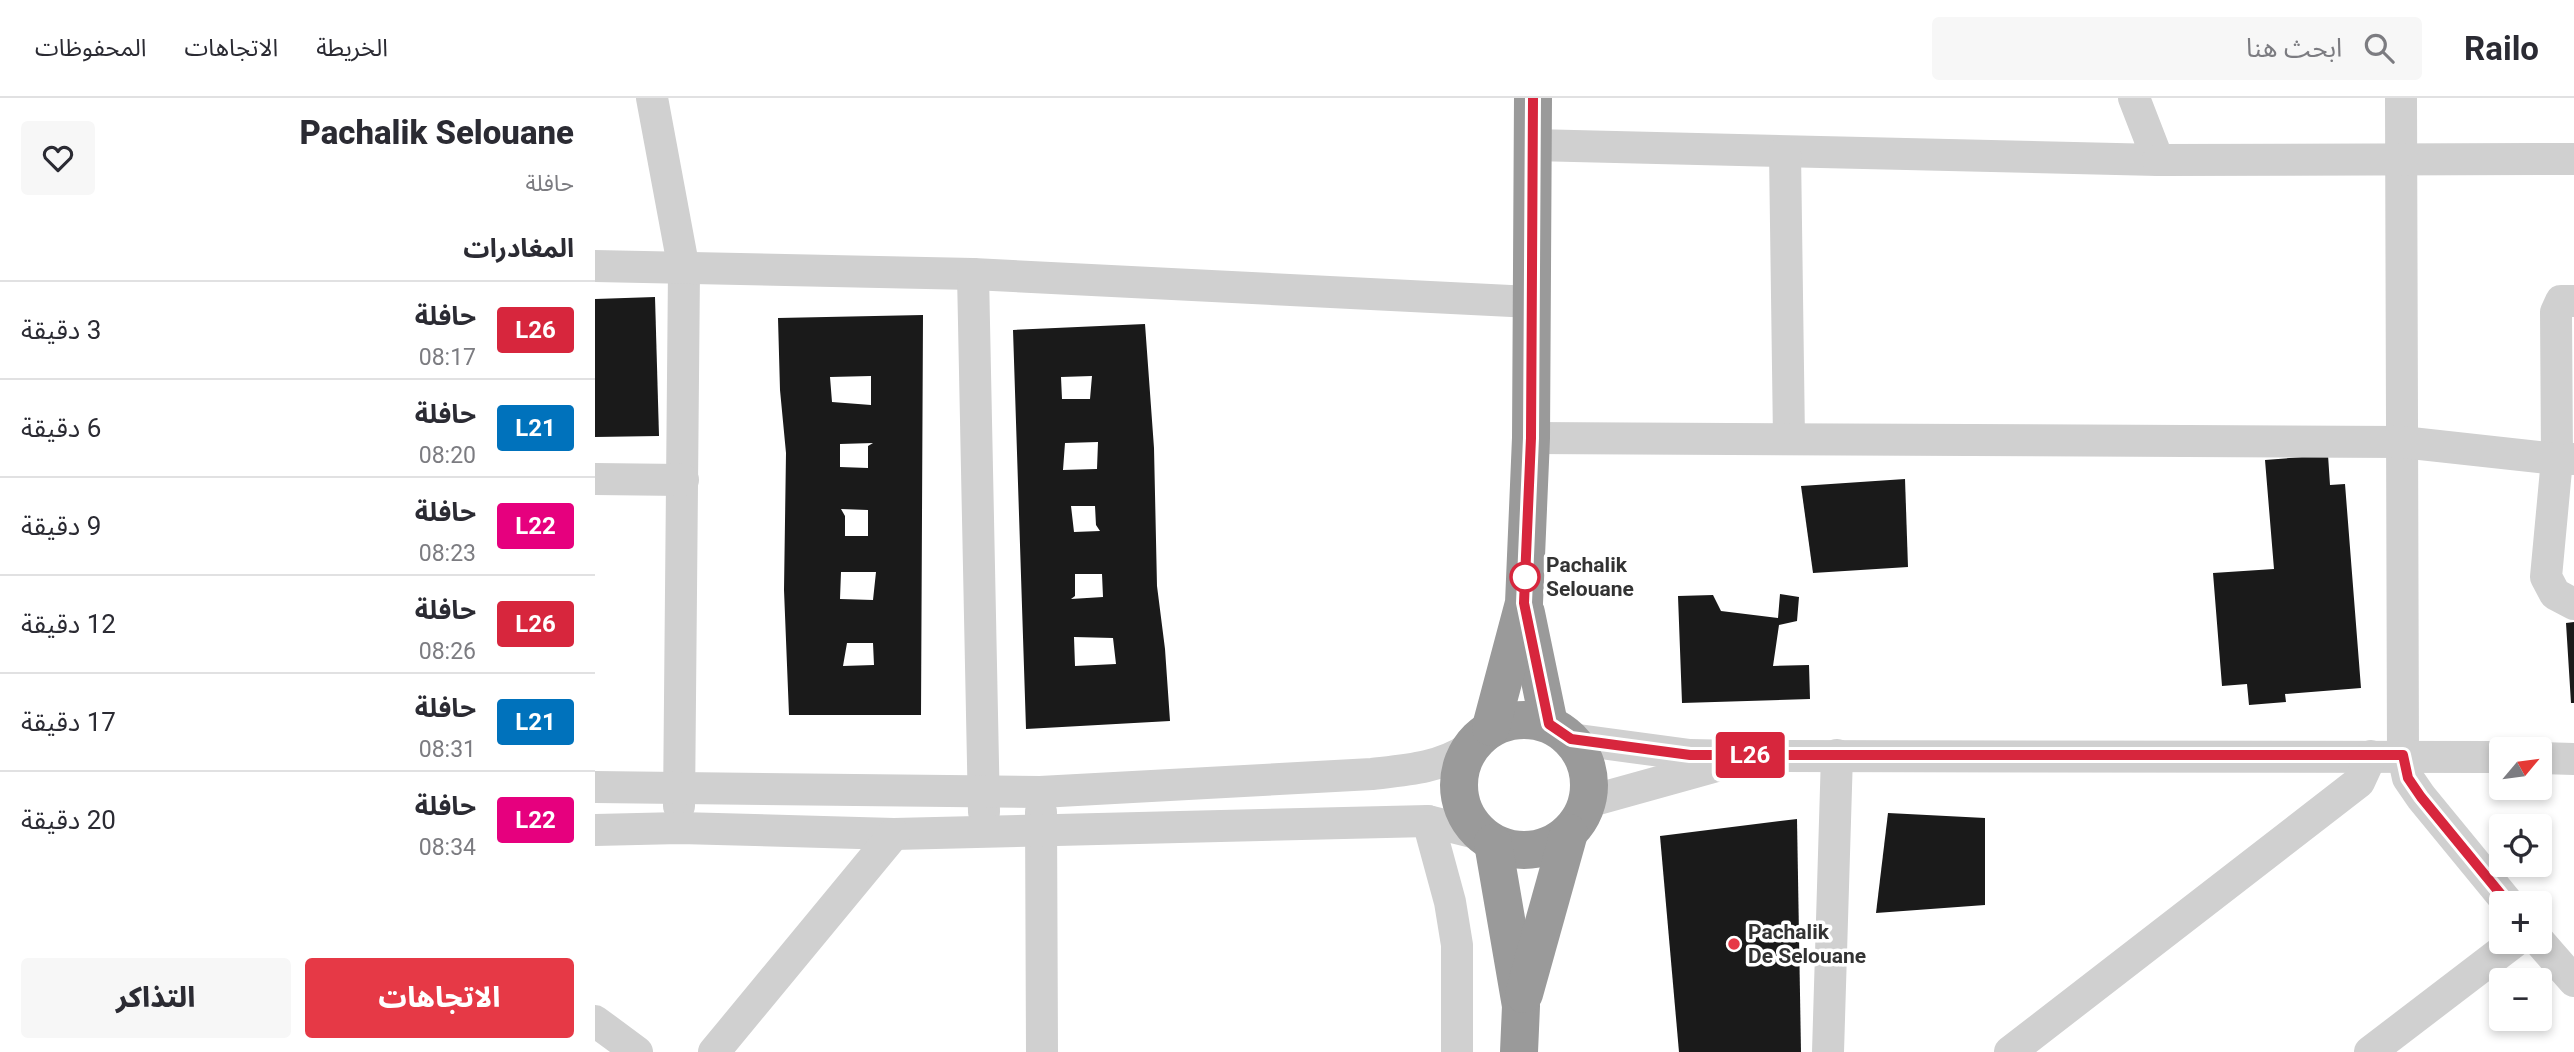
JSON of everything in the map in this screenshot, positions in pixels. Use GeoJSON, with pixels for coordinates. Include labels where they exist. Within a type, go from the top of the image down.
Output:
{"type":"FeatureCollection","features":[{"type":"Feature","properties":{"kind":"highway"},"geometry":{"type":"LineString","coordinates":[[1533,98],[1529,302],[1531,438],[1524,603],[1480,738],[1459,771],[1458,793],[1465,816],[1486,839],[1513,850],[1532,850],[1552,844],[1578,818]]}},
{"type":"Feature","properties":{"kind":"highway"},"geometry":{"type":"LineString","coordinates":[[1521,1006],[1589,780],[1584,758],[1560,731],[1524,603]]}},
{"type":"Feature","properties":{"kind":"highway"},"geometry":{"type":"LineString","coordinates":[[1480,738],[1510,720],[1529,719],[1560,731]]}},
{"type":"Feature","properties":{"kind":"highway"},"geometry":{"type":"LineString","coordinates":[[1486,839],[1521,1006],[1519,1052]]}},
{"type":"Feature","properties":{"kind":"street"},"geometry":{"type":"LineString","coordinates":[[652,98],[684,270],[678,787],[680,828]]}},
{"type":"Feature","properties":{"kind":"street"},"geometry":{"type":"LineString","coordinates":[[2134,98],[2158,160]]}},
{"type":"Feature","properties":{"kind":"street"},"geometry":{"type":"LineString","coordinates":[[2401,98],[2403,755],[2408,778],[2421,797],[2498,891]]}},
{"type":"Feature","properties":{"kind":"street"},"geometry":{"type":"LineString","coordinates":[[1533,145],[2158,160],[2401,157],[2574,159]]}},
{"type":"Feature","properties":{"kind":"street"},"geometry":{"type":"LineString","coordinates":[[1785,152],[1789,439]]}},
{"type":"Feature","properties":{"kind":"street"},"geometry":{"type":"LineString","coordinates":[[595,266],[684,270],[973,274],[1529,302]]}},
{"type":"Feature","properties":{"kind":"street"},"geometry":{"type":"LineString","coordinates":[[973,274],[983,832]]}},
{"type":"Feature","properties":{"kind":"street"},"geometry":{"type":"LineString","coordinates":[[2574,301],[2561,301],[2556,312],[2566,459],[2546,578],[2555,594],[2574,604]]}},
{"type":"Feature","properties":{"kind":"street"},"geometry":{"type":"LineString","coordinates":[[1531,438],[2402,442],[2566,459]]}},
{"type":"Feature","properties":{"kind":"street"},"geometry":{"type":"LineString","coordinates":[[595,479],[683,480]]}},
{"type":"Feature","properties":{"kind":"street"},"geometry":{"type":"LineString","coordinates":[[1560,731],[1690,755],[2489,757]]}},
{"type":"Feature","properties":{"kind":"street"},"geometry":{"type":"LineString","coordinates":[[595,787],[984,793],[1373,774],[1423,768],[1450,761],[1480,738]]}},
{"type":"Feature","properties":{"kind":"street"},"geometry":{"type":"LineString","coordinates":[[1578,818],[1759,755]]}},
{"type":"Feature","properties":{"kind":"street"},"geometry":{"type":"LineString","coordinates":[[1828,1052],[1837,755]]}},
{"type":"Feature","properties":{"kind":"street"},"geometry":{"type":"LineString","coordinates":[[2017,1050],[2359,782],[2371,756]]}},
{"type":"Feature","properties":{"kind":"street"},"geometry":{"type":"LineString","coordinates":[[2552,758],[2574,759]]}},
{"type":"Feature","properties":{"kind":"street"},"geometry":{"type":"LineString","coordinates":[[1040,792],[1042,1052]]}},
{"type":"Feature","properties":{"kind":"street"},"geometry":{"type":"LineString","coordinates":[[1428,821],[1450,902],[1457,945],[1457,1052]]}},
{"type":"Feature","properties":{"kind":"street"},"geometry":{"type":"LineString","coordinates":[[595,830],[680,828],[894,834],[1428,821],[1486,839]]}},
{"type":"Feature","properties":{"kind":"street"},"geometry":{"type":"LineString","coordinates":[[714,1052],[894,834]]}},
{"type":"Feature","properties":{"kind":"street"},"geometry":{"type":"LineString","coordinates":[[2370,1052],[2498,954]]}},
{"type":"Feature","properties":{"kind":"street"},"geometry":{"type":"LineString","coordinates":[[2551,954],[2574,981]]}},
{"type":"Feature","properties":{"kind":"street"},"geometry":{"type":"LineString","coordinates":[[595,1021],[637,1052]]}},
{"type":"Feature","properties":{"kind":"building"},"geometry":{"type":"Polygon","coordinates":[[[655,297],[659,436],[595,437],[595,299],[655,297]]]}},
{"type":"Feature","properties":{"kind":"building"},"geometry":{"type":"Polygon","coordinates":[[[923,315],[921,715],[789,715],[784,590],[786,453],[780,390],[778,318],[923,315]],[[871,376],[830,377],[832,402],[871,405],[871,376]],[[873,443],[840,444],[840,467],[868,468],[868,446],[873,443]],[[841,509],[845,516],[845,536],[868,536],[868,510],[841,509]],[[841,572],[840,599],[873,600],[876,572],[841,572]],[[847,643],[843,666],[874,665],[873,643],[847,643]]]}},
{"type":"Feature","properties":{"kind":"building"},"geometry":{"type":"Polygon","coordinates":[[[1145,324],[1154,448],[1157,586],[1170,721],[1026,729],[1013,330],[1145,324]],[[1092,376],[1061,377],[1062,399],[1090,399],[1092,376]],[[1098,442],[1065,443],[1063,470],[1097,469],[1098,442]],[[1071,506],[1074,532],[1100,531],[1096,525],[1095,506],[1071,506]],[[1075,574],[1075,596],[1071,599],[1103,597],[1102,574],[1075,574]],[[1074,637],[1075,666],[1116,664],[1113,638],[1074,637]]]}},
{"type":"Feature","properties":{"kind":"building"},"geometry":{"type":"Polygon","coordinates":[[[2328,455],[2330,485],[2345,484],[2361,688],[2285,694],[2286,702],[2249,705],[2247,684],[2222,686],[2213,573],[2274,569],[2265,460],[2328,455]]]}},
{"type":"Feature","properties":{"kind":"building"},"geometry":{"type":"Polygon","coordinates":[[[1905,479],[1908,567],[1813,573],[1801,486],[1905,479]]]}},
{"type":"Feature","properties":{"kind":"building"},"geometry":{"type":"Polygon","coordinates":[[[1780,594],[1799,597],[1797,621],[1779,625],[1773,666],[1809,665],[1810,699],[1682,703],[1678,596],[1713,595],[1721,611],[1778,618],[1780,594]]]}},
{"type":"Feature","properties":{"kind":"building"},"geometry":{"type":"Polygon","coordinates":[[[2574,622],[2574,703],[2571,703],[2566,623],[2574,622]]]}},
{"type":"Feature","properties":{"kind":"building"},"geometry":{"type":"Polygon","coordinates":[[[1888,813],[1985,818],[1985,905],[1876,913],[1888,813]]]}},
{"type":"Feature","properties":{"kind":"building","name":"Pachalik De Selouane"},"geometry":{"type":"Polygon","coordinates":[[[1797,819],[1801,1052],[1679,1052],[1660,836],[1797,819]]]}},
{"type":"Feature","properties":{"kind":"bus line","name":"L26"},"geometry":{"type":"LineString","coordinates":[[1533,98],[1529,302],[1531,438],[1524,603],[1549,724],[1571,739],[1690,755],[1737,757],[2403,755],[2408,778],[2421,797],[2498,891]]}},
{"type":"Feature","properties":{"kind":"place","name":"Pachalik Selouane"},"geometry":{"type":"Point","coordinates":[1525,577]}},
{"type":"Feature","properties":{"kind":"place","name":"Pachalik De Selouane"},"geometry":{"type":"Point","coordinates":[1734,944]}}]}
